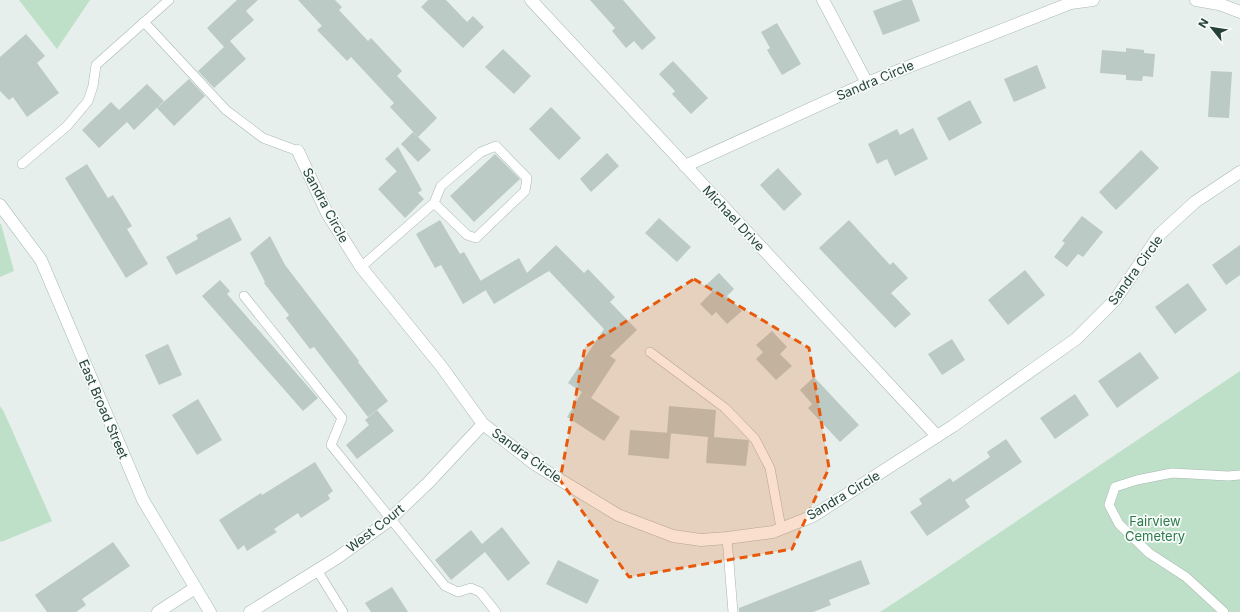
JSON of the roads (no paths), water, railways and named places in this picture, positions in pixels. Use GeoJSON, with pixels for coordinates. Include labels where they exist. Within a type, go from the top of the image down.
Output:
{"type":"FeatureCollection","features":[{"type":"Feature","properties":{"kind":"street","name":"Michael Drive"},"geometry":{"type":"LineString","coordinates":[[531,0],[937,436]]}},
{"type":"Feature","properties":{"kind":"street"},"geometry":{"type":"LineString","coordinates":[[823,0],[867,82]]}},
{"type":"Feature","properties":{"kind":"street","name":"Sandra Circle"},"geometry":{"type":"LineString","coordinates":[[685,166],[867,82],[1071,3],[1093,0]]}},
{"type":"Feature","properties":{"kind":"street"},"geometry":{"type":"LineString","coordinates":[[1196,0],[1219,4],[1240,12]]}},
{"type":"Feature","properties":{"kind":"street","name":"Sandra Circle"},"geometry":{"type":"LineString","coordinates":[[298,151],[327,213],[361,267],[441,366],[483,424],[536,465],[618,515],[672,536],[701,540],[773,532],[813,516],[937,436],[1076,339],[1115,300],[1160,234],[1195,202],[1240,172]]}},
{"type":"Feature","properties":{"kind":"street","name":"East Broad Street"},"geometry":{"type":"LineString","coordinates":[[0,205],[41,260],[143,500],[210,612]]}},
{"type":"Feature","properties":{"kind":"street","name":"West Court"},"geometry":{"type":"LineString","coordinates":[[250,612],[337,558],[391,518],[429,482],[483,424]]}},
{"type":"Feature","properties":{"kind":"street"},"geometry":{"type":"LineString","coordinates":[[158,612],[195,588]]}},
{"type":"Feature","properties":{"kind":"lane"},"geometry":{"type":"LineString","coordinates":[[22,164],[67,126],[88,101],[93,86],[96,65],[169,0]]}},
{"type":"Feature","properties":{"kind":"lane"},"geometry":{"type":"LineString","coordinates":[[144,22],[226,110],[263,138],[298,151]]}},
{"type":"Feature","properties":{"kind":"lane"},"geometry":{"type":"LineString","coordinates":[[361,267],[434,203],[441,186],[481,152],[496,146],[527,178],[525,191],[476,238],[467,236],[434,203]]}},
{"type":"Feature","properties":{"kind":"lane"},"geometry":{"type":"LineString","coordinates":[[244,296],[342,418],[332,445],[445,586],[458,592],[471,588],[480,592],[496,612]]}},
{"type":"Feature","properties":{"kind":"lane"},"geometry":{"type":"LineString","coordinates":[[650,352],[725,408],[755,439],[770,468],[781,528]]}},
{"type":"Feature","properties":{"kind":"lane"},"geometry":{"type":"LineString","coordinates":[[1224,612],[1186,577],[1149,553],[1118,524],[1109,505],[1115,487],[1137,480],[1172,473],[1228,476],[1240,475]]}},
{"type":"Feature","properties":{"kind":"lane"},"geometry":{"type":"LineString","coordinates":[[727,538],[733,612]]}},
{"type":"Feature","properties":{"kind":"lane"},"geometry":{"type":"LineString","coordinates":[[317,570],[343,612]]}},
{"type":"Feature","properties":{"kind":"park label","name":"Fairview Cemetery"},"geometry":{"type":"Point","coordinates":[1155,528]}}]}
